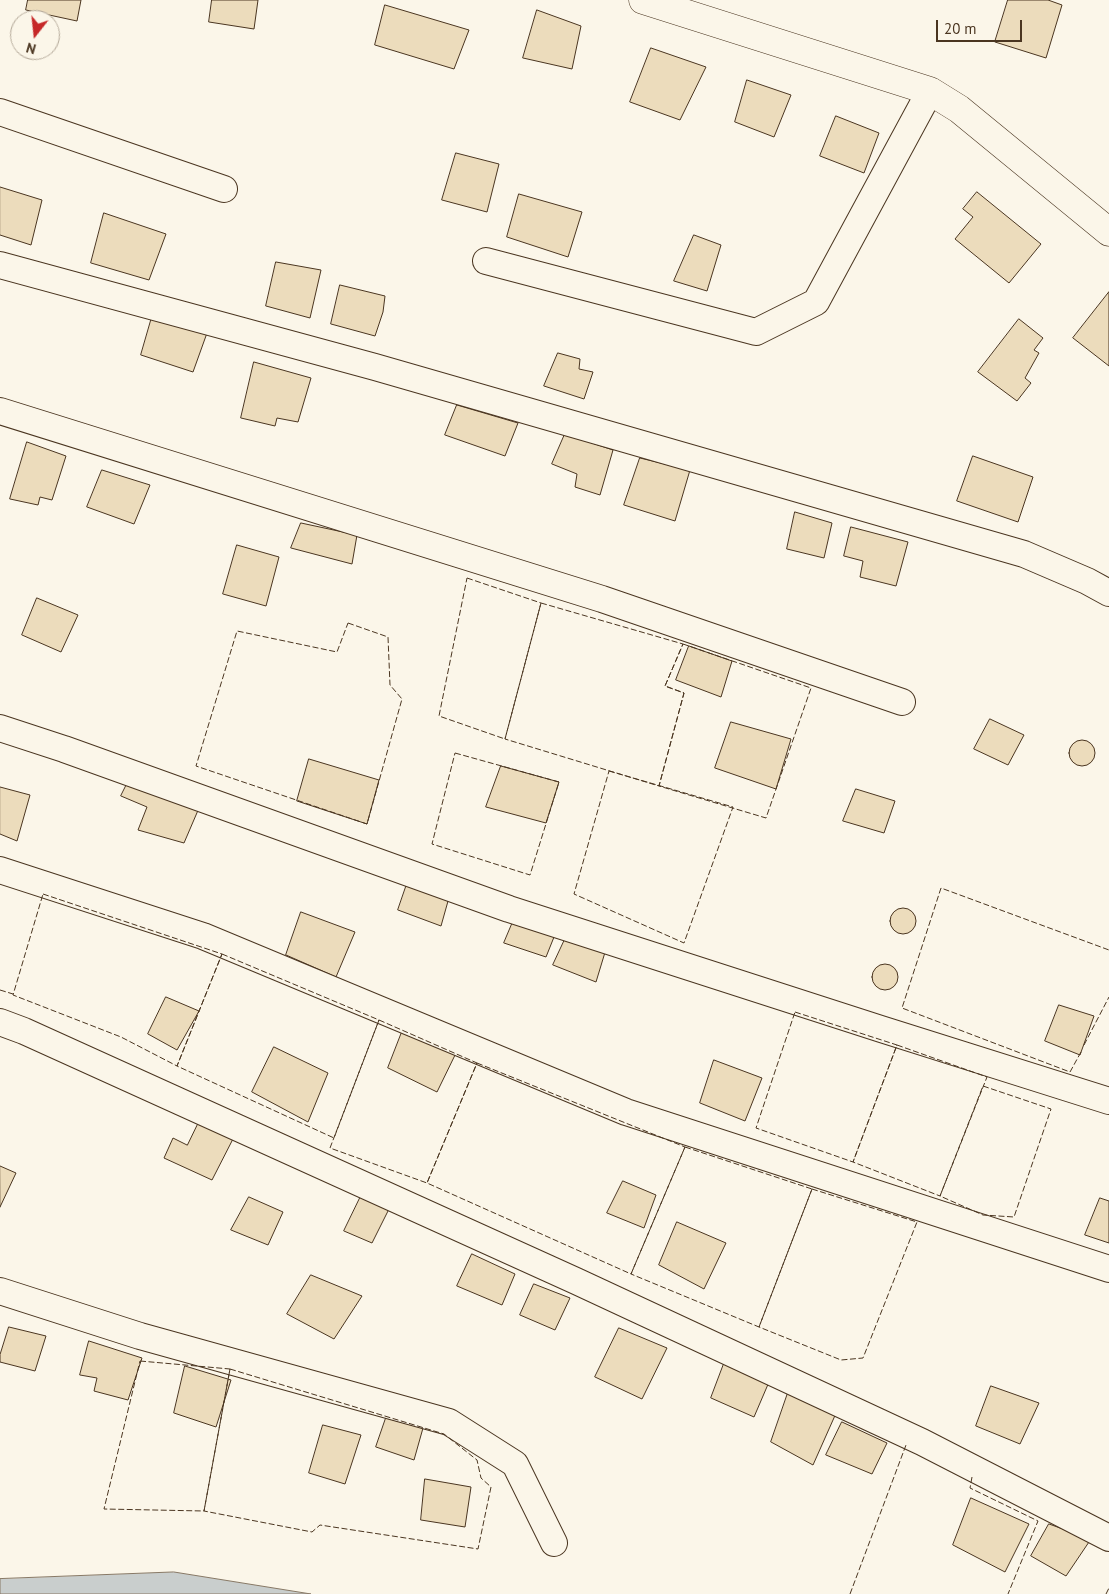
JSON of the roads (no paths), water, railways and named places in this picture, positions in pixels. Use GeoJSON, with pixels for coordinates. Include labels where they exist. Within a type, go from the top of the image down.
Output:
{"type":"FeatureCollection","features":[{"type":"Feature","properties":{"kind":"street"},"geometry":{"type":"LineString","coordinates":[[643,0],[930,91],[959,109],[1109,232]]}},
{"type":"Feature","properties":{"kind":"street"},"geometry":{"type":"LineString","coordinates":[[486,261],[756,332],[816,302],[930,91]]}},
{"type":"Feature","properties":{"kind":"street"},"geometry":{"type":"LineString","coordinates":[[0,112],[224,189]]}},
{"type":"Feature","properties":{"kind":"street"},"geometry":{"type":"LineString","coordinates":[[0,265],[375,367],[1024,554],[1087,580],[1109,593]]}},
{"type":"Feature","properties":{"kind":"street"},"geometry":{"type":"LineString","coordinates":[[0,411],[602,599],[902,702]]}},
{"type":"Feature","properties":{"kind":"street"},"geometry":{"type":"LineString","coordinates":[[0,728],[73,752],[509,909],[881,1029],[1109,1100]]}},
{"type":"Feature","properties":{"kind":"street"},"geometry":{"type":"LineString","coordinates":[[0,870],[204,936],[626,1112],[1109,1269]]}},
{"type":"Feature","properties":{"kind":"street"},"geometry":{"type":"LineString","coordinates":[[0,1022],[24,1031],[522,1256],[922,1442],[1109,1538]]}},
{"type":"Feature","properties":{"kind":"street"},"geometry":{"type":"LineString","coordinates":[[0,1291],[140,1336],[449,1422],[515,1464],[554,1544]]}}]}
